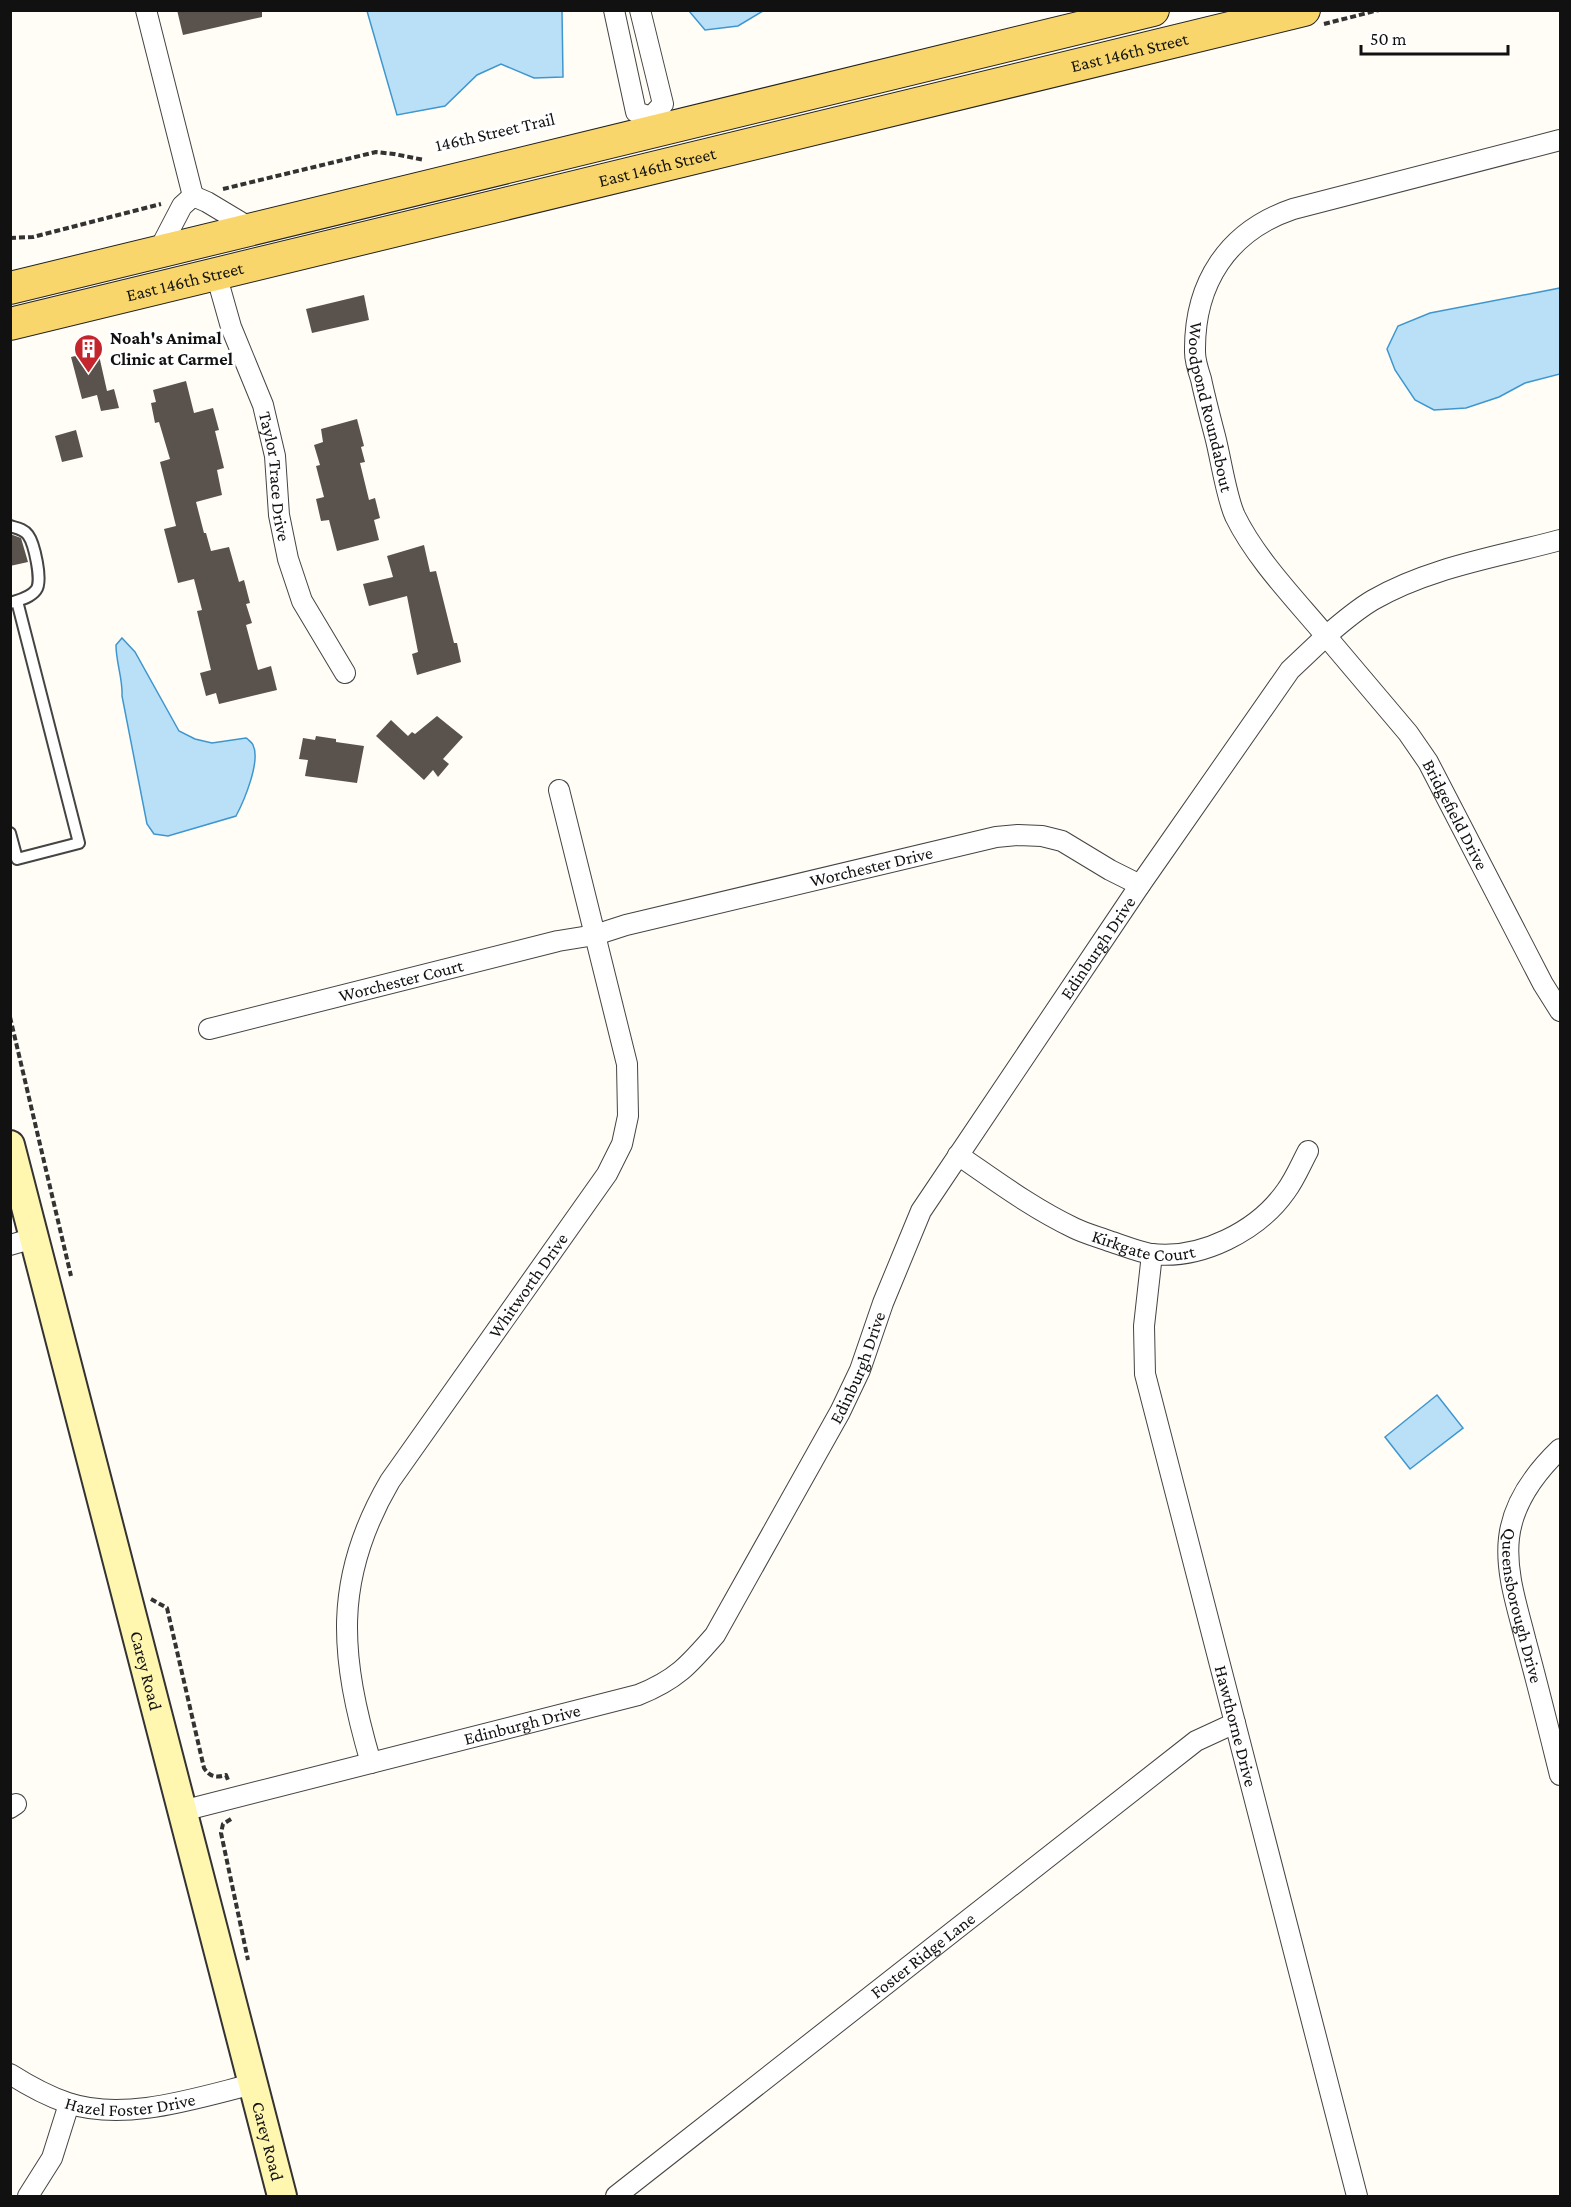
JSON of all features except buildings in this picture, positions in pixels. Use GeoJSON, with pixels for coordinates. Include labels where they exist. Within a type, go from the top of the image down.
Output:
{"type":"FeatureCollection","features":[{"type":"Feature","properties":{"kind":"main road","name":"East 146th Street"},"geometry":{"type":"LineString","coordinates":[[10,288],[252,229],[653,124],[1153,10]]}},
{"type":"Feature","properties":{"kind":"main road","name":"East 146th Street"},"geometry":{"type":"LineString","coordinates":[[10,324],[1304,10]]}},
{"type":"Feature","properties":{"kind":"street"},"geometry":{"type":"LineString","coordinates":[[146,10],[193,196]]}},
{"type":"Feature","properties":{"kind":"street"},"geometry":{"type":"LineString","coordinates":[[614,10],[636,112],[653,124]]}},
{"type":"Feature","properties":{"kind":"street"},"geometry":{"type":"LineString","coordinates":[[640,10],[663,104],[653,124],[662,166]]}},
{"type":"Feature","properties":{"kind":"street","name":"Woodpond Roundabout"},"geometry":{"type":"LineString","coordinates":[[1326,636],[1252,546],[1234,514],[1194,354],[1201,301],[1208,280],[1219,261],[1234,243],[1274,216],[1560,140]]}},
{"type":"Feature","properties":{"kind":"street"},"geometry":{"type":"LineString","coordinates":[[193,196],[252,229]]}},
{"type":"Feature","properties":{"kind":"street"},"geometry":{"type":"LineString","coordinates":[[158,252],[182,207],[193,196]]}},
{"type":"Feature","properties":{"kind":"street","name":"Taylor Trace Drive"},"geometry":{"type":"LineString","coordinates":[[216,274],[231,327],[263,405],[275,456],[279,515],[288,559],[302,601],[345,673]]}},
{"type":"Feature","properties":{"kind":"street"},"geometry":{"type":"LineString","coordinates":[[1326,636],[1348,617],[1374,600],[1406,585],[1438,572],[1560,540]]}},
{"type":"Feature","properties":{"kind":"street","name":"Edinburgh Drive"},"geometry":{"type":"LineString","coordinates":[[182,1811],[638,1695],[670,1680],[695,1659],[716,1635],[840,1412],[860,1370],[883,1303],[921,1211],[1140,885],[1290,670],[1326,636]]}},
{"type":"Feature","properties":{"kind":"street","name":"Bridgefield Drive"},"geometry":{"type":"LineString","coordinates":[[1326,636],[1408,733],[1428,762],[1543,984],[1560,1011]]}},
{"type":"Feature","properties":{"kind":"street","name":"Whitworth Drive"},"geometry":{"type":"LineString","coordinates":[[371,1763],[352,1685],[348,1653],[348,1594],[359,1544],[378,1501],[390,1481],[607,1174],[621,1144],[628,1116],[627,1064],[559,790]]}},
{"type":"Feature","properties":{"kind":"street","name":"Worchester Drive"},"geometry":{"type":"LineString","coordinates":[[595,935],[626,925],[973,842],[1018,835],[1041,836],[1062,841],[1140,885]]}},
{"type":"Feature","properties":{"kind":"street","name":"Worchester Court"},"geometry":{"type":"LineString","coordinates":[[209,1029],[558,941],[595,935]]}},
{"type":"Feature","properties":{"kind":"street","name":"Carey Road"},"geometry":{"type":"LineString","coordinates":[[10,1145],[22,1241],[182,1811],[282,2196]]}},
{"type":"Feature","properties":{"kind":"street","name":"Kirkgate Court"},"geometry":{"type":"LineString","coordinates":[[958,1155],[1012,1193],[1076,1229],[1152,1254],[1198,1250],[1232,1237],[1247,1228],[1274,1206],[1286,1191],[1308,1151]]}},
{"type":"Feature","properties":{"kind":"street","name":"Hawthorne Drive"},"geometry":{"type":"LineString","coordinates":[[1152,1254],[1144,1326],[1146,1374],[1357,2196]]}},
{"type":"Feature","properties":{"kind":"street","name":"Queensborough Drive"},"geometry":{"type":"LineString","coordinates":[[1560,1449],[1527,1487],[1521,1499],[1513,1517],[1508,1558],[1514,1597],[1560,1776]]}},
{"type":"Feature","properties":{"kind":"street","name":"Foster Ridge Lane"},"geometry":{"type":"LineString","coordinates":[[616,2196],[1196,1740],[1235,1723]]}},
{"type":"Feature","properties":{"kind":"street","name":"Hazel Foster Drive"},"geometry":{"type":"LineString","coordinates":[[10,2074],[38,2091],[69,2104],[102,2110],[140,2109],[253,2084]]}},
{"type":"Feature","properties":{"kind":"street"},"geometry":{"type":"LineString","coordinates":[[28,2196],[52,2158],[69,2104]]}},
{"type":"Feature","properties":{"kind":"lane"},"geometry":{"type":"LineString","coordinates":[[10,526],[28,535],[40,582],[36,591],[14,602],[79,843],[17,859],[10,833]]}},
{"type":"Feature","properties":{"kind":"path","name":"146th Street Trail"},"geometry":{"type":"LineString","coordinates":[[213,192],[376,153],[394,154],[426,161]]}},
{"type":"Feature","properties":{"kind":"path"},"geometry":{"type":"LineString","coordinates":[[10,238],[33,237],[170,202]]}},
{"type":"Feature","properties":{"kind":"path"},"geometry":{"type":"LineString","coordinates":[[10,1017],[72,1283]]}},
{"type":"Feature","properties":{"kind":"path"},"geometry":{"type":"LineString","coordinates":[[146,1597],[168,1608],[204,1768],[209,1775],[217,1777],[226,1775],[233,1798],[237,1815],[223,1824],[221,1833],[240,1929]]}},
{"type":"Feature","properties":{"kind":"water"},"geometry":{"type":"Polygon","coordinates":[[[367,11],[562,11],[563,77],[534,78],[501,64],[477,75],[445,106],[397,115],[367,11]]]}},
{"type":"Feature","properties":{"kind":"water"},"geometry":{"type":"Polygon","coordinates":[[[689,11],[763,11],[738,26],[705,30],[689,11]]]}},
{"type":"Feature","properties":{"kind":"water"},"geometry":{"type":"Polygon","coordinates":[[[1560,288],[1560,374],[1525,383],[1499,397],[1466,408],[1434,410],[1415,400],[1395,370],[1387,349],[1398,326],[1430,313],[1560,288]]]}},
{"type":"Feature","properties":{"kind":"water"},"geometry":{"type":"Polygon","coordinates":[[[122,638],[135,652],[179,731],[195,739],[212,743],[246,738],[253,744],[255,761],[253,771],[236,816],[168,836],[154,834],[147,824],[122,696],[116,645],[122,638]]]}},
{"type":"Feature","properties":{"kind":"water"},"geometry":{"type":"Polygon","coordinates":[[[1437,1395],[1463,1428],[1410,1469],[1385,1437],[1437,1395]]]}},
{"type":"Feature","properties":{"kind":"place","name":"Noah's Animal Clinic at Carmel"},"geometry":{"type":"Point","coordinates":[89,374]}}]}
